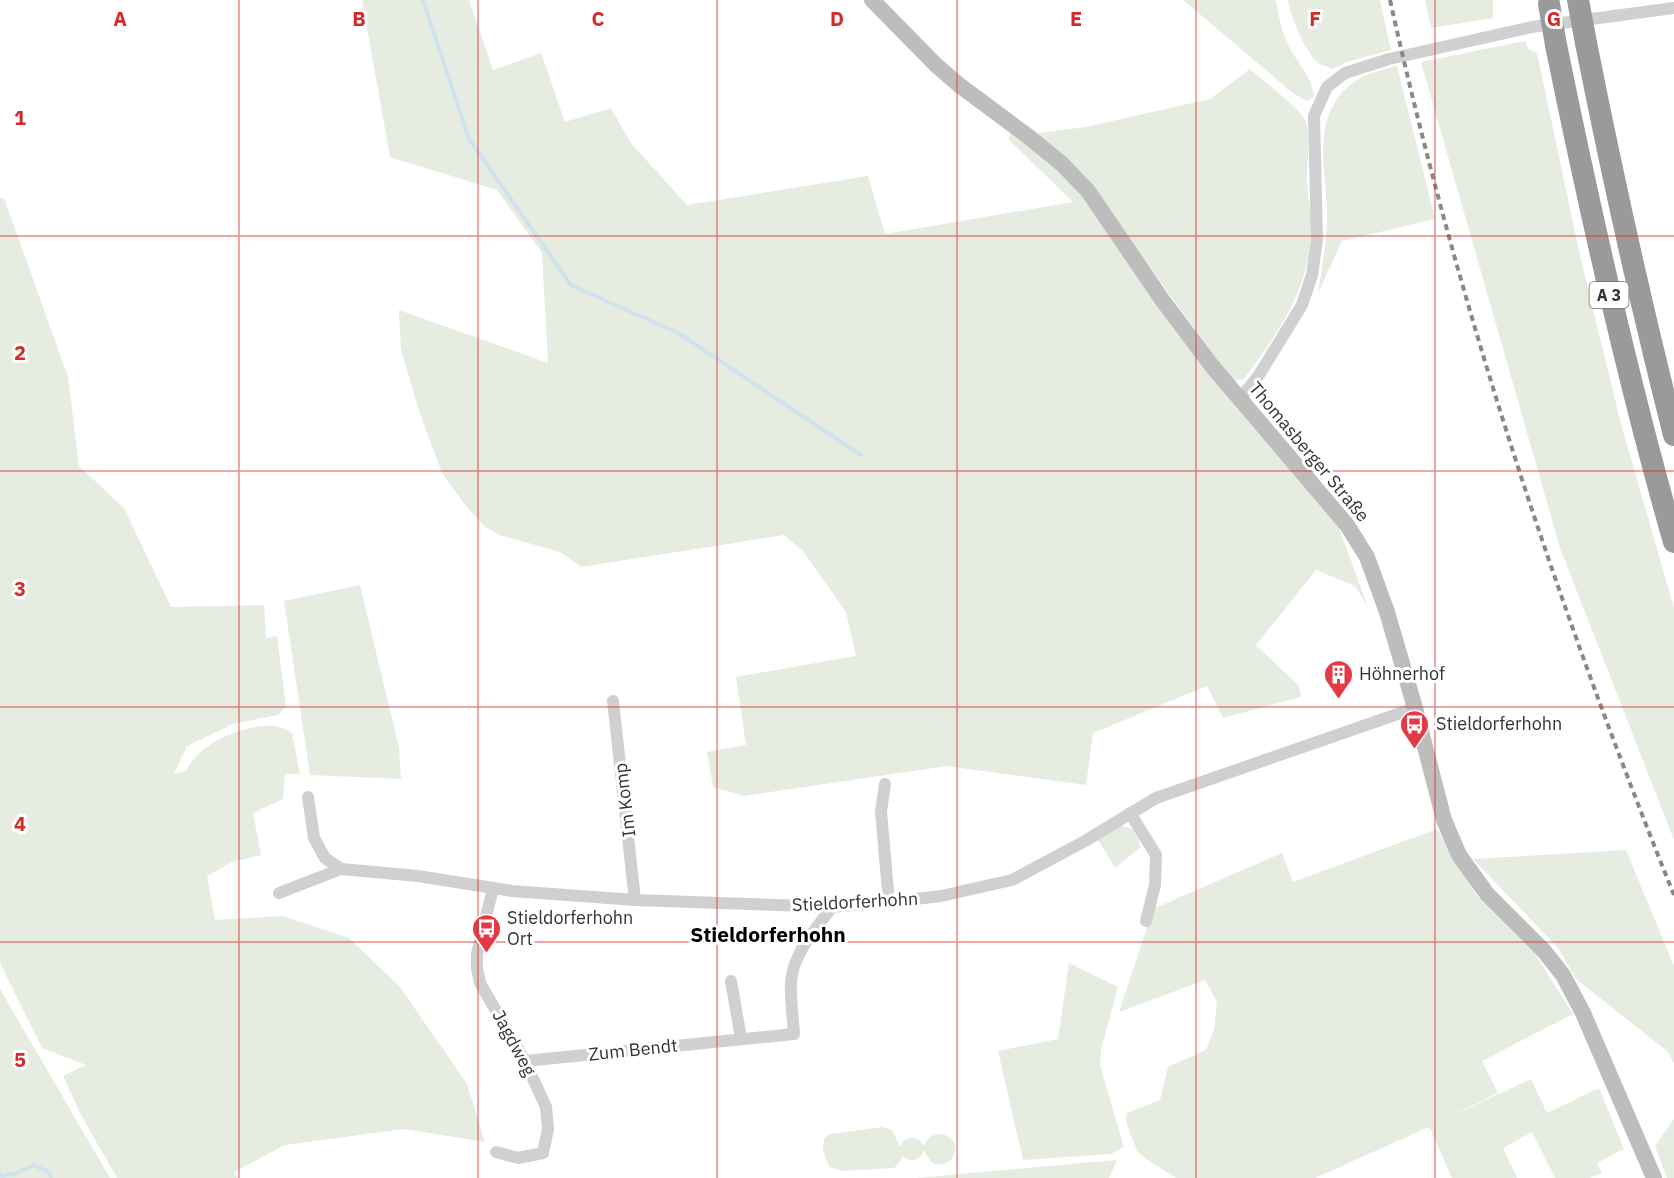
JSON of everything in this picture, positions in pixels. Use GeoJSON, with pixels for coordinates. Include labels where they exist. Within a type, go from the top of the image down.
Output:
{"type":"FeatureCollection","features":[{"type":"Feature","properties":{"kind":"highway","name":"A 3"},"geometry":{"type":"LineString","coordinates":[[1578,0],[1611,173],[1674,435]]}},
{"type":"Feature","properties":{"kind":"highway","name":"A 3"},"geometry":{"type":"LineString","coordinates":[[1548,2],[1582,177],[1614,315],[1674,542]]}},
{"type":"Feature","properties":{"kind":"main road","name":"Thomasberger Straße"},"geometry":{"type":"LineString","coordinates":[[872,0],[936,65],[1062,164],[1088,191],[1163,301],[1212,366],[1347,525],[1367,557],[1387,612],[1416,708],[1444,820],[1459,855],[1487,894],[1544,951],[1563,975],[1583,1013],[1654,1178]]}},
{"type":"Feature","properties":{"kind":"street"},"geometry":{"type":"LineString","coordinates":[[1240,399],[1259,375],[1302,305],[1312,275],[1317,240],[1314,116],[1327,87],[1345,73],[1389,58],[1532,27],[1674,8]]}},
{"type":"Feature","properties":{"kind":"street","name":"Im Komp"},"geometry":{"type":"LineString","coordinates":[[613,701],[635,900]]}},
{"type":"Feature","properties":{"kind":"street","name":"Stieldorferhohn"},"geometry":{"type":"LineString","coordinates":[[341,869],[418,876],[545,894],[635,900],[832,907],[941,896],[1012,880],[1085,841],[1156,798],[1416,708]]}},
{"type":"Feature","properties":{"kind":"street"},"geometry":{"type":"LineString","coordinates":[[885,784],[881,812],[890,902]]}},
{"type":"Feature","properties":{"kind":"street"},"geometry":{"type":"LineString","coordinates":[[308,796],[314,838],[325,858],[341,869]]}},
{"type":"Feature","properties":{"kind":"street"},"geometry":{"type":"LineString","coordinates":[[1130,813],[1156,855],[1155,885],[1146,921]]}},
{"type":"Feature","properties":{"kind":"street"},"geometry":{"type":"LineString","coordinates":[[279,893],[341,869]]}},
{"type":"Feature","properties":{"kind":"street","name":"Jagdweg"},"geometry":{"type":"LineString","coordinates":[[494,888],[477,954],[480,983],[525,1061],[546,1107],[548,1129],[543,1153],[518,1158],[496,1152]]}},
{"type":"Feature","properties":{"kind":"street","name":"Zum Bendt"},"geometry":{"type":"LineString","coordinates":[[525,1061],[794,1034],[791,980],[800,952],[832,907]]}},
{"type":"Feature","properties":{"kind":"street"},"geometry":{"type":"LineString","coordinates":[[731,981],[741,1038]]}},
{"type":"Feature","properties":{"kind":"shaded area"},"geometry":{"type":"Polygon","coordinates":[[[362,0],[469,0],[493,70],[541,53],[565,122],[611,108],[630,142],[687,205],[868,176],[885,234],[1073,202],[1008,139],[1012,131],[1069,179],[1339,528],[1368,607],[1355,586],[1316,570],[1256,645],[1299,686],[1301,697],[1223,718],[1207,686],[1093,733],[1086,785],[947,766],[744,796],[713,787],[707,752],[746,745],[736,677],[856,656],[846,612],[803,551],[784,535],[581,567],[560,552],[500,535],[484,526],[466,506],[442,473],[419,411],[401,349],[399,310],[548,363],[542,253],[497,190],[390,157],[362,0]]]}},
{"type":"Feature","properties":{"kind":"shaded area"},"geometry":{"type":"Polygon","coordinates":[[[1183,0],[1276,0],[1284,35],[1307,76],[1314,97],[1307,101],[1294,94],[1183,0]]]}},
{"type":"Feature","properties":{"kind":"shaded area"},"geometry":{"type":"Polygon","coordinates":[[[1288,0],[1380,0],[1391,50],[1350,61],[1332,69],[1318,63],[1299,34],[1288,0]]]}},
{"type":"Feature","properties":{"kind":"shaded area"},"geometry":{"type":"Polygon","coordinates":[[[1425,0],[1493,0],[1493,18],[1431,28],[1425,0]]]}},
{"type":"Feature","properties":{"kind":"shaded area"},"geometry":{"type":"Polygon","coordinates":[[[1525,41],[1529,50],[1537,53],[1579,251],[1620,420],[1674,608],[1674,840],[1560,548],[1421,62],[1525,41]]]}},
{"type":"Feature","properties":{"kind":"shaded area"},"geometry":{"type":"Polygon","coordinates":[[[1397,66],[1435,219],[1342,241],[1318,293],[1327,225],[1323,158],[1327,121],[1334,105],[1345,90],[1362,77],[1397,66]]]}},
{"type":"Feature","properties":{"kind":"shaded area"},"geometry":{"type":"Polygon","coordinates":[[[1250,69],[1304,118],[1308,139],[1307,187],[1311,218],[1310,242],[1301,285],[1282,323],[1244,379],[1232,381],[1082,173],[1037,133],[1086,127],[1210,99],[1250,69]]]}},
{"type":"Feature","properties":{"kind":"shaded area"},"geometry":{"type":"Polygon","coordinates":[[[0,198],[4,198],[68,377],[79,466],[124,508],[171,607],[264,605],[266,638],[277,636],[286,706],[278,715],[233,724],[187,746],[174,774],[186,771],[192,761],[211,744],[237,732],[262,726],[274,726],[292,733],[300,774],[285,774],[283,799],[253,813],[261,855],[232,862],[207,876],[215,920],[283,916],[349,938],[400,987],[467,1084],[485,1142],[404,1129],[285,1145],[234,1172],[238,1178],[117,1178],[82,1117],[63,1076],[86,1065],[42,1048],[0,963],[0,198]]]}},
{"type":"Feature","properties":{"kind":"shaded area"},"geometry":{"type":"Polygon","coordinates":[[[360,585],[399,748],[401,779],[310,775],[284,601],[360,585]]]}},
{"type":"Feature","properties":{"kind":"shaded area"},"geometry":{"type":"Polygon","coordinates":[[[1121,826],[1133,830],[1141,847],[1115,868],[1098,840],[1121,826]]]}},
{"type":"Feature","properties":{"kind":"shaded area"},"geometry":{"type":"Polygon","coordinates":[[[1437,829],[1477,896],[1534,952],[1573,1014],[1482,1061],[1498,1093],[1435,1124],[1531,1079],[1547,1113],[1599,1088],[1624,1149],[1597,1163],[1602,1173],[1590,1178],[1555,1178],[1532,1132],[1503,1148],[1517,1178],[1452,1178],[1429,1127],[1315,1178],[1176,1178],[1137,1151],[1126,1122],[1127,1113],[1160,1100],[1168,1067],[1206,1050],[1214,1029],[1217,1002],[1205,980],[1119,1012],[1153,909],[1282,853],[1293,882],[1437,829]]]}},
{"type":"Feature","properties":{"kind":"shaded area"},"geometry":{"type":"Polygon","coordinates":[[[1626,850],[1674,966],[1674,1063],[1667,1051],[1576,979],[1558,948],[1473,859],[1626,850]]]}},
{"type":"Feature","properties":{"kind":"shaded area"},"geometry":{"type":"Polygon","coordinates":[[[1069,963],[1118,987],[1101,1050],[1100,1065],[1124,1147],[1111,1154],[1023,1160],[998,1051],[1058,1039],[1069,963]]]}},
{"type":"Feature","properties":{"kind":"shaded area"},"geometry":{"type":"Polygon","coordinates":[[[0,989],[110,1178],[0,1178],[0,989]]]}},
{"type":"Feature","properties":{"kind":"shaded area"},"geometry":{"type":"Polygon","coordinates":[[[1674,1119],[1674,1178],[1667,1178],[1655,1146],[1674,1119]]]}},
{"type":"Feature","properties":{"kind":"shaded area"},"geometry":{"type":"Polygon","coordinates":[[[883,1127],[892,1130],[900,1147],[905,1140],[912,1138],[924,1146],[934,1135],[948,1136],[955,1144],[954,1154],[949,1161],[942,1164],[932,1163],[924,1151],[914,1160],[902,1156],[894,1168],[843,1171],[829,1167],[823,1150],[824,1138],[830,1134],[883,1127]]]}},
{"type":"Feature","properties":{"kind":"shaded area"},"geometry":{"type":"Polygon","coordinates":[[[1117,1160],[1109,1178],[916,1178],[1117,1160]]]}},
{"type":"Feature","properties":{"kind":"waterway"},"geometry":{"type":"LineString","coordinates":[[423,0],[469,139],[571,285],[680,334],[861,455]]}},
{"type":"Feature","properties":{"kind":"waterway"},"geometry":{"type":"LineString","coordinates":[[0,1173],[2,1176],[15,1174],[33,1165],[49,1172],[51,1178]]}},
{"type":"Feature","properties":{"kind":"railway"},"geometry":{"type":"LineString","coordinates":[[1390,0],[1447,228],[1514,454],[1590,676],[1674,895]]}},
{"type":"Feature","properties":{"kind":"place","name":"Höhnerhof"},"geometry":{"type":"Point","coordinates":[1338,700]}},
{"type":"Feature","properties":{"kind":"place","name":"Stieldorferhohn"},"geometry":{"type":"Point","coordinates":[1415,750]}},
{"type":"Feature","properties":{"kind":"place","name":"Stieldorferhohn Ort"},"geometry":{"type":"Point","coordinates":[486,954]}},
{"type":"Feature","properties":{"kind":"district","name":"Stieldorferhohn"},"geometry":{"type":"Point","coordinates":[768,935]}}]}
